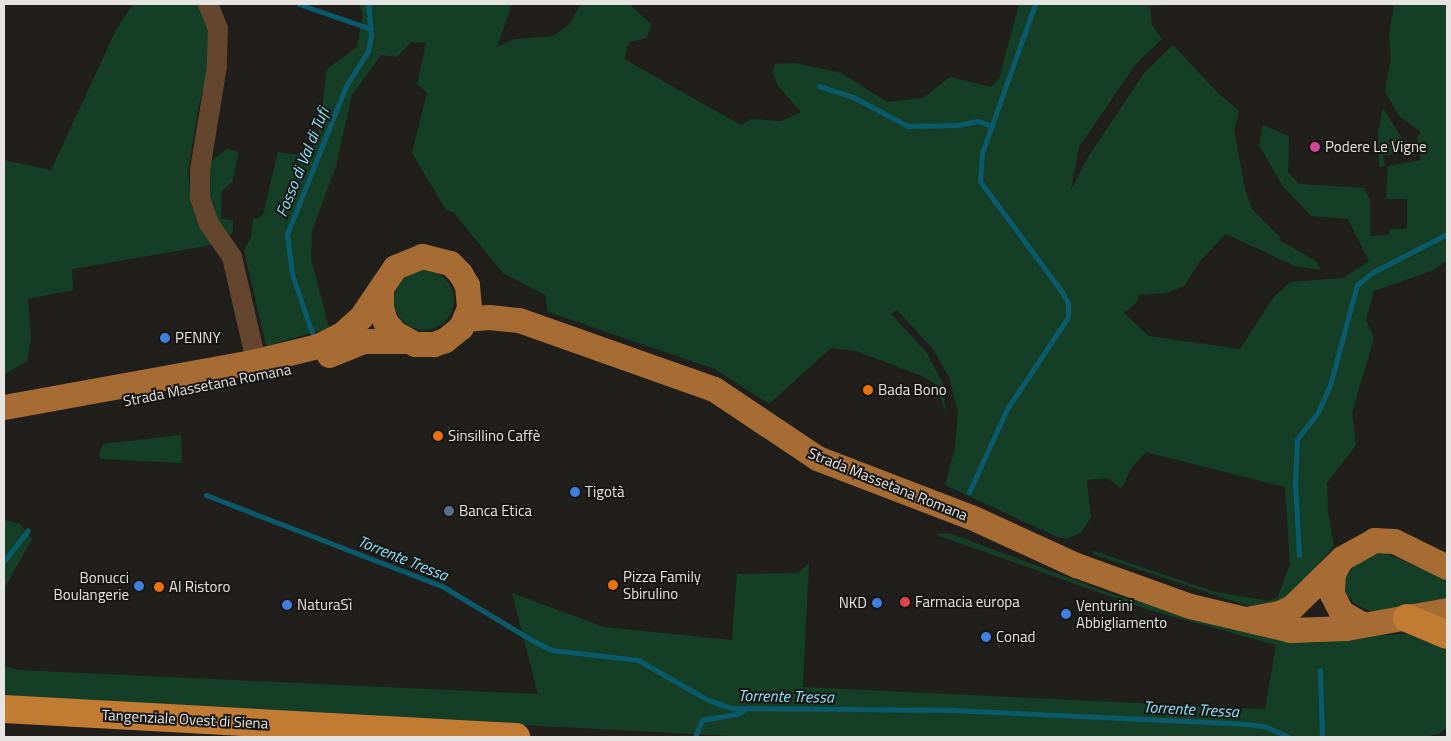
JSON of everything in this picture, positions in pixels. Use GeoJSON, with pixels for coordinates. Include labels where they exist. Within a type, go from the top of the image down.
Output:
{"type":"FeatureCollection","features":[{"type":"Feature","properties":{"kind":"highway"},"geometry":{"type":"LineString","coordinates":[[1406,618],[1447,635]]}},
{"type":"Feature","properties":{"kind":"highway","name":"Tangenziale Ovest di Siena"},"geometry":{"type":"LineString","coordinates":[[4,709],[516,737]]}},
{"type":"Feature","properties":{"kind":"highway","name":"Tangenziale Ovest di Siena"},"geometry":{"type":"LineString","coordinates":[[4,728],[176,737]]}},
{"type":"Feature","properties":{"kind":"main road","name":"Strada Massetana Romana"},"geometry":{"type":"LineString","coordinates":[[4,408],[307,350],[331,340],[356,322],[381,292],[395,267],[422,256],[450,263],[467,285],[519,320]]}},
{"type":"Feature","properties":{"kind":"main road"},"geometry":{"type":"LineString","coordinates":[[466,319],[469,308],[467,285]]}},
{"type":"Feature","properties":{"kind":"main road"},"geometry":{"type":"LineString","coordinates":[[381,292],[381,307],[386,321],[395,333],[407,342]]}},
{"type":"Feature","properties":{"kind":"main road","name":"Strada Massetana Romana"},"geometry":{"type":"LineString","coordinates":[[4,422],[289,370],[359,342],[407,342],[423,345],[445,340],[466,319],[496,317],[519,320],[714,389],[796,446],[840,468],[971,517],[1098,574],[1239,619],[1291,630],[1362,624],[1447,610]]}},
{"type":"Feature","properties":{"kind":"main road","name":"Strada Massetana Romana"},"geometry":{"type":"LineString","coordinates":[[1239,619],[1273,615],[1292,607],[1342,558],[1368,542],[1385,539],[1447,567]]}},
{"type":"Feature","properties":{"kind":"main road"},"geometry":{"type":"LineString","coordinates":[[1342,558],[1333,573],[1332,594],[1341,612],[1362,624]]}},
{"type":"Feature","properties":{"kind":"street","name":"Strada Massetana Romana"},"geometry":{"type":"LineString","coordinates":[[208,4],[218,29],[217,66],[200,170],[200,198],[209,224],[232,257],[256,361]]}},
{"type":"Feature","properties":{"kind":"green space"},"geometry":{"type":"Polygon","coordinates":[[[133,4],[199,4],[210,32],[211,61],[199,104],[188,172],[191,205],[212,245],[72,269],[73,290],[28,299],[31,338],[27,361],[4,375],[4,160],[51,170],[116,30],[133,4]]]}},
{"type":"Feature","properties":{"kind":"green space"},"geometry":{"type":"Polygon","coordinates":[[[359,4],[512,4],[497,47],[515,39],[553,36],[568,26],[581,4],[629,4],[651,24],[647,38],[629,42],[624,59],[741,125],[751,119],[781,121],[801,112],[778,86],[773,72],[775,64],[795,63],[841,73],[887,102],[923,98],[950,77],[991,87],[999,79],[1019,4],[1196,4],[1150,6],[1152,25],[1162,39],[1136,64],[1079,147],[1071,190],[1088,157],[1144,73],[1173,45],[1218,93],[1239,111],[1234,130],[1245,189],[1252,209],[1280,237],[1279,240],[1316,261],[1321,270],[1295,266],[1226,234],[1200,261],[1184,286],[1166,293],[1139,295],[1137,302],[1124,313],[1149,336],[1240,349],[1273,298],[1290,282],[1343,278],[1369,261],[1348,219],[1311,216],[1282,185],[1259,145],[1263,125],[1289,136],[1288,172],[1299,184],[1364,188],[1370,200],[1370,236],[1389,235],[1390,229],[1407,229],[1407,199],[1386,199],[1388,166],[1421,160],[1417,138],[1421,132],[1399,116],[1385,91],[1391,59],[1389,36],[1394,4],[1447,4],[1447,260],[1434,270],[1374,291],[1366,320],[1374,338],[1352,413],[1356,445],[1327,483],[1328,512],[1334,546],[1286,601],[1248,606],[1092,554],[1094,551],[1212,591],[1268,601],[1278,597],[1290,564],[1285,487],[1146,452],[1132,467],[1121,489],[1108,478],[1087,480],[1091,517],[1081,533],[1066,539],[1055,536],[945,485],[955,448],[958,413],[949,377],[933,349],[897,310],[891,314],[927,353],[942,382],[946,415],[937,385],[922,376],[856,351],[831,348],[769,404],[715,369],[548,312],[545,295],[503,273],[453,212],[446,210],[412,153],[427,93],[417,84],[426,43],[411,42],[397,57],[381,55],[352,95],[336,166],[312,231],[311,258],[329,328],[266,346],[244,250],[251,237],[253,220],[263,215],[278,152],[306,156],[318,139],[327,69],[357,47],[363,14],[359,4]]]}},
{"type":"Feature","properties":{"kind":"green space"},"geometry":{"type":"Polygon","coordinates":[[[1383,108],[1403,140],[1393,142],[1395,154],[1383,156],[1385,166],[1379,167],[1378,132],[1383,108]]]}},
{"type":"Feature","properties":{"kind":"green space"},"geometry":{"type":"Polygon","coordinates":[[[227,149],[239,152],[232,182],[222,191],[221,219],[233,220],[233,232],[227,238],[217,223],[209,195],[207,164],[227,149]]]}},
{"type":"Feature","properties":{"kind":"green space"},"geometry":{"type":"Polygon","coordinates":[[[424,270],[441,275],[449,283],[454,300],[449,317],[441,325],[424,330],[407,325],[399,317],[394,300],[399,283],[407,275],[424,270]]]}},
{"type":"Feature","properties":{"kind":"green space"},"geometry":{"type":"Polygon","coordinates":[[[181,435],[182,463],[101,459],[99,455],[103,444],[181,435]]]}},
{"type":"Feature","properties":{"kind":"green space"},"geometry":{"type":"Polygon","coordinates":[[[5,520],[20,524],[32,539],[4,589],[5,520]]]}},
{"type":"Feature","properties":{"kind":"green space"},"geometry":{"type":"Polygon","coordinates":[[[949,533],[1115,595],[1235,628],[1306,641],[1412,633],[1447,645],[1447,727],[1439,734],[1422,737],[750,737],[4,698],[4,666],[18,670],[538,694],[512,593],[604,627],[732,640],[737,574],[798,573],[809,563],[803,687],[1265,709],[1276,645],[1149,610],[934,534],[949,533]]]}},
{"type":"Feature","properties":{"kind":"green space"},"geometry":{"type":"Polygon","coordinates":[[[1385,553],[1447,579],[1447,599],[1380,611],[1370,611],[1355,604],[1346,594],[1345,578],[1357,563],[1373,554],[1385,553]]]}},
{"type":"Feature","properties":{"kind":"waterway"},"geometry":{"type":"LineString","coordinates":[[299,4],[371,29]]}},
{"type":"Feature","properties":{"kind":"waterway","name":"Fosso di Val di Tufi"},"geometry":{"type":"LineString","coordinates":[[312,333],[292,274],[287,234],[346,86],[368,51],[371,36],[368,4]]}},
{"type":"Feature","properties":{"kind":"waterway"},"geometry":{"type":"LineString","coordinates":[[969,492],[1007,409],[1068,317],[1068,303],[1062,292],[980,181],[982,153],[1035,4]]}},
{"type":"Feature","properties":{"kind":"waterway"},"geometry":{"type":"LineString","coordinates":[[819,86],[853,97],[908,126],[957,125],[978,121],[992,126]]}},
{"type":"Feature","properties":{"kind":"waterway"},"geometry":{"type":"LineString","coordinates":[[1299,555],[1295,483],[1297,439],[1318,412],[1330,385],[1357,285],[1373,272],[1447,234]]}},
{"type":"Feature","properties":{"kind":"waterway","name":"Torrente Tressa"},"geometry":{"type":"LineString","coordinates":[[206,495],[442,586],[530,639],[552,650],[638,660],[710,701],[731,708],[952,710],[1245,724],[1264,726],[1289,737]]}},
{"type":"Feature","properties":{"kind":"waterway","name":"Torrente Tressa"},"geometry":{"type":"LineString","coordinates":[[4,561],[28,530]]}},
{"type":"Feature","properties":{"kind":"waterway"},"geometry":{"type":"LineString","coordinates":[[1320,670],[1322,737]]}},
{"type":"Feature","properties":{"kind":"waterway"},"geometry":{"type":"LineString","coordinates":[[695,737],[702,720],[737,714],[747,708]]}},
{"type":"Feature","properties":{"kind":"place","name":"Podere Le Vigne"},"geometry":{"type":"Point","coordinates":[1315,147]}},
{"type":"Feature","properties":{"kind":"place","name":"PENNY"},"geometry":{"type":"Point","coordinates":[165,338]}},
{"type":"Feature","properties":{"kind":"place","name":"Bada Bono"},"geometry":{"type":"Point","coordinates":[868,390]}},
{"type":"Feature","properties":{"kind":"place","name":"Sinsillino Caffè"},"geometry":{"type":"Point","coordinates":[438,436]}},
{"type":"Feature","properties":{"kind":"place","name":"Tigotà"},"geometry":{"type":"Point","coordinates":[575,492]}},
{"type":"Feature","properties":{"kind":"place","name":"Banca Etica"},"geometry":{"type":"Point","coordinates":[449,511]}},
{"type":"Feature","properties":{"kind":"place","name":"Pizza Family Sbirulino"},"geometry":{"type":"Point","coordinates":[613,585]}},
{"type":"Feature","properties":{"kind":"place","name":"Bonucci Boulangerie"},"geometry":{"type":"Point","coordinates":[139,586]}},
{"type":"Feature","properties":{"kind":"place","name":"Al Ristoro"},"geometry":{"type":"Point","coordinates":[159,587]}},
{"type":"Feature","properties":{"kind":"place","name":"Farmacia europa"},"geometry":{"type":"Point","coordinates":[905,602]}},
{"type":"Feature","properties":{"kind":"place","name":"NKD"},"geometry":{"type":"Point","coordinates":[877,603]}},
{"type":"Feature","properties":{"kind":"place","name":"NaturaSì"},"geometry":{"type":"Point","coordinates":[287,605]}},
{"type":"Feature","properties":{"kind":"place","name":"Venturini Abbigliamento"},"geometry":{"type":"Point","coordinates":[1066,614]}},
{"type":"Feature","properties":{"kind":"place","name":"Conad"},"geometry":{"type":"Point","coordinates":[986,637]}}]}
